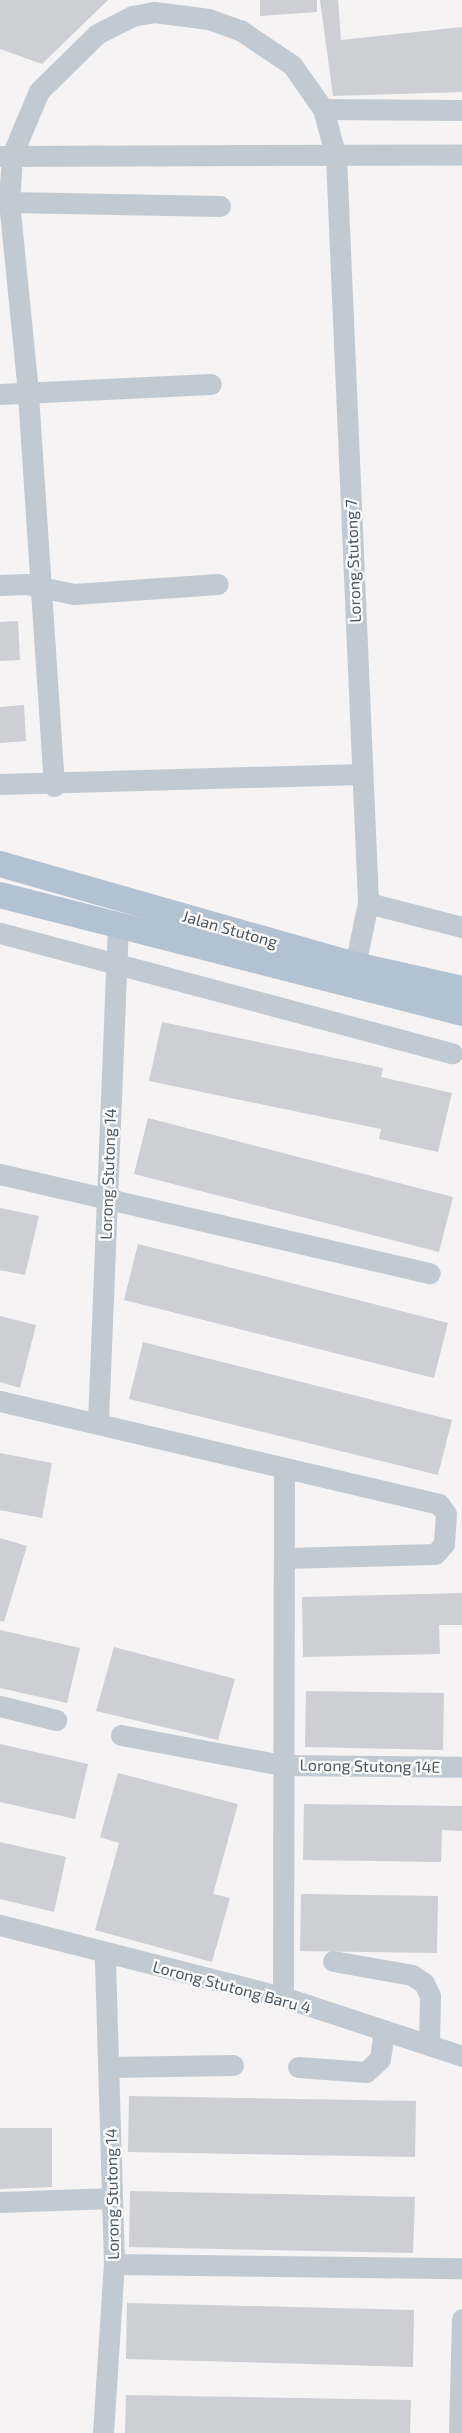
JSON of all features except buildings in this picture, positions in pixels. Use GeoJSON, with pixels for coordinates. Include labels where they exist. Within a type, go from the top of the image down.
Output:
{"type":"FeatureCollection","features":[{"type":"Feature","properties":{"kind":"main road","name":"Jalan Stutong"},"geometry":{"type":"LineString","coordinates":[[0,864],[355,965],[462,989]]}},
{"type":"Feature","properties":{"kind":"main road","name":"Jalan Stutong"},"geometry":{"type":"LineString","coordinates":[[0,895],[462,1013]]}},
{"type":"Feature","properties":{"kind":"street"},"geometry":{"type":"LineString","coordinates":[[54,786],[28,392],[6,155],[39,91],[77,50],[131,8],[179,14],[240,30],[292,65],[323,109],[462,110]]}},
{"type":"Feature","properties":{"kind":"street","name":"Lorong Stutong 7"},"geometry":{"type":"LineString","coordinates":[[323,109],[336,157],[368,903],[355,965]]}},
{"type":"Feature","properties":{"kind":"street"},"geometry":{"type":"LineString","coordinates":[[6,155],[336,157],[462,154]]}},
{"type":"Feature","properties":{"kind":"street"},"geometry":{"type":"LineString","coordinates":[[9,202],[220,206]]}},
{"type":"Feature","properties":{"kind":"street"},"geometry":{"type":"LineString","coordinates":[[0,394],[211,384]]}},
{"type":"Feature","properties":{"kind":"street"},"geometry":{"type":"LineString","coordinates":[[0,585],[40,588],[74,594],[218,584]]}},
{"type":"Feature","properties":{"kind":"street"},"geometry":{"type":"LineString","coordinates":[[0,783],[54,786],[362,774]]}},
{"type":"Feature","properties":{"kind":"street"},"geometry":{"type":"LineString","coordinates":[[368,903],[462,927]]}},
{"type":"Feature","properties":{"kind":"street","name":"Lorong Stutong 14"},"geometry":{"type":"LineString","coordinates":[[98,1422],[118,926]]}},
{"type":"Feature","properties":{"kind":"street"},"geometry":{"type":"LineString","coordinates":[[0,933],[115,966],[452,1053]]}},
{"type":"Feature","properties":{"kind":"street"},"geometry":{"type":"LineString","coordinates":[[0,1174],[430,1274]]}},
{"type":"Feature","properties":{"kind":"street"},"geometry":{"type":"LineString","coordinates":[[0,1401],[98,1422],[439,1504],[446,1514],[444,1544],[435,1554],[284,1558]]}},
{"type":"Feature","properties":{"kind":"street"},"geometry":{"type":"LineString","coordinates":[[284,1468],[282,1765],[284,1997]]}},
{"type":"Feature","properties":{"kind":"street"},"geometry":{"type":"LineString","coordinates":[[0,1706],[56,1720]]}},
{"type":"Feature","properties":{"kind":"street","name":"Lorong Stutong 14E"},"geometry":{"type":"LineString","coordinates":[[121,1735],[282,1765],[459,1767]]}},
{"type":"Feature","properties":{"kind":"street","name":"Lorong Stutong Baru 4"},"geometry":{"type":"LineString","coordinates":[[0,1925],[105,1954],[284,1997],[462,2056]]}},
{"type":"Feature","properties":{"kind":"street","name":"Lorong Stutong 14"},"geometry":{"type":"LineString","coordinates":[[103,2433],[114,2264],[105,1954]]}},
{"type":"Feature","properties":{"kind":"street"},"geometry":{"type":"LineString","coordinates":[[333,1961],[412,1975],[424,1983],[430,1996],[429,2046]]}},
{"type":"Feature","properties":{"kind":"street"},"geometry":{"type":"LineString","coordinates":[[298,2067],[366,2072],[380,2059],[384,2031]]}},
{"type":"Feature","properties":{"kind":"street"},"geometry":{"type":"LineString","coordinates":[[109,2067],[233,2064]]}},
{"type":"Feature","properties":{"kind":"street"},"geometry":{"type":"LineString","coordinates":[[0,2202],[112,2198]]}},
{"type":"Feature","properties":{"kind":"street"},"geometry":{"type":"LineString","coordinates":[[114,2264],[462,2268]]}},
{"type":"Feature","properties":{"kind":"street"},"geometry":{"type":"LineString","coordinates":[[459,2433],[462,2319]]}}]}
